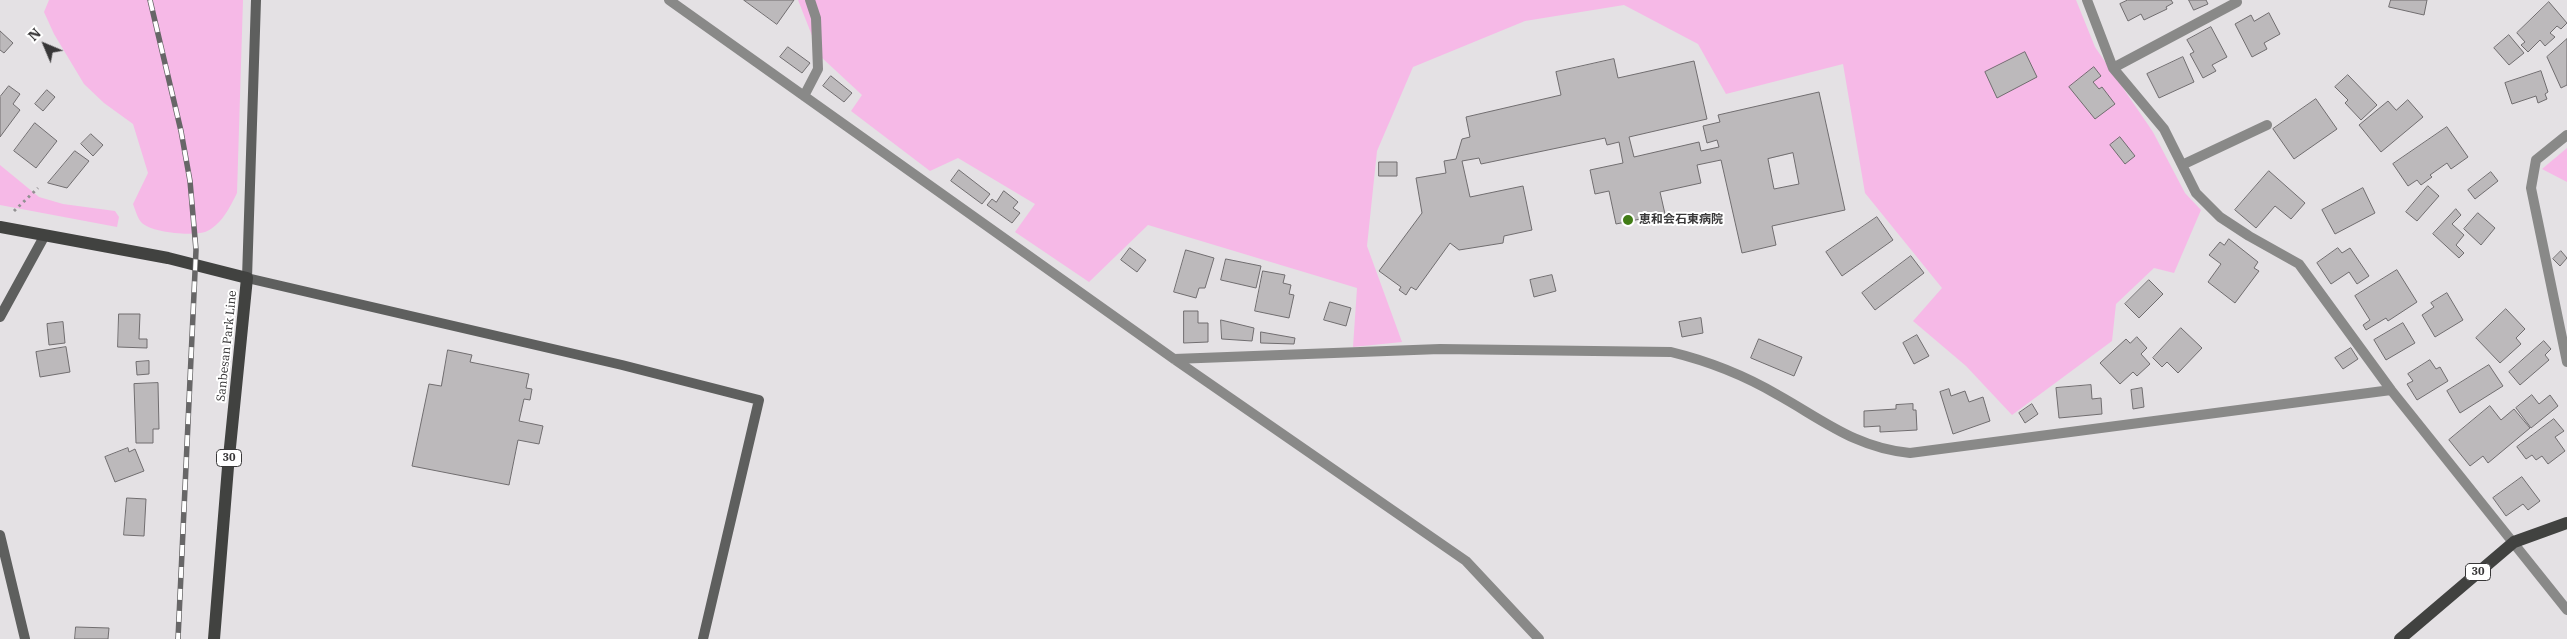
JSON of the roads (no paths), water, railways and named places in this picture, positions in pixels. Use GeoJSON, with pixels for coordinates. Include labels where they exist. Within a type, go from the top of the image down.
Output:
{"type":"FeatureCollection","features":[{"type":"Feature","properties":{"kind":"main road","name":"Sanbesan Park Line"},"geometry":{"type":"LineString","coordinates":[[0,227],[168,258],[247,278],[228,467],[214,639]]}},
{"type":"Feature","properties":{"kind":"main road","name":"30"},"geometry":{"type":"LineString","coordinates":[[2400,639],[2514,542],[2567,522]]}},
{"type":"Feature","properties":{"kind":"street"},"geometry":{"type":"LineString","coordinates":[[256,0],[247,278],[622,364],[759,400],[703,639]]}},
{"type":"Feature","properties":{"kind":"street"},"geometry":{"type":"LineString","coordinates":[[669,0],[1174,359],[1466,561],[1539,639]]}},
{"type":"Feature","properties":{"kind":"street"},"geometry":{"type":"LineString","coordinates":[[804,96],[818,69],[816,18],[810,0]]}},
{"type":"Feature","properties":{"kind":"street"},"geometry":{"type":"LineString","coordinates":[[2087,0],[2113,68],[2164,129],[2196,193],[2220,217],[2249,236],[2299,264],[2391,390],[2567,610]]}},
{"type":"Feature","properties":{"kind":"street"},"geometry":{"type":"LineString","coordinates":[[2113,68],[2237,2]]}},
{"type":"Feature","properties":{"kind":"street"},"geometry":{"type":"LineString","coordinates":[[2182,165],[2267,125]]}},
{"type":"Feature","properties":{"kind":"street"},"geometry":{"type":"LineString","coordinates":[[2567,135],[2536,160],[2530,188],[2567,362]]}},
{"type":"Feature","properties":{"kind":"street"},"geometry":{"type":"LineString","coordinates":[[0,317],[45,236]]}},
{"type":"Feature","properties":{"kind":"street"},"geometry":{"type":"LineString","coordinates":[[1174,359],[1440,349],[1671,352],[1707,360],[1776,394],[1835,431],[1890,451],[1910,452],[2391,390]]}},
{"type":"Feature","properties":{"kind":"street"},"geometry":{"type":"LineString","coordinates":[[0,535],[25,639]]}},
{"type":"Feature","properties":{"kind":"railway"},"geometry":{"type":"LineString","coordinates":[[150,0],[181,131],[190,181],[196,250],[178,639]]}},
{"type":"Feature","properties":{"kind":"place","name":"恵和会石東病院"},"geometry":{"type":"Point","coordinates":[1628,220]}}]}
